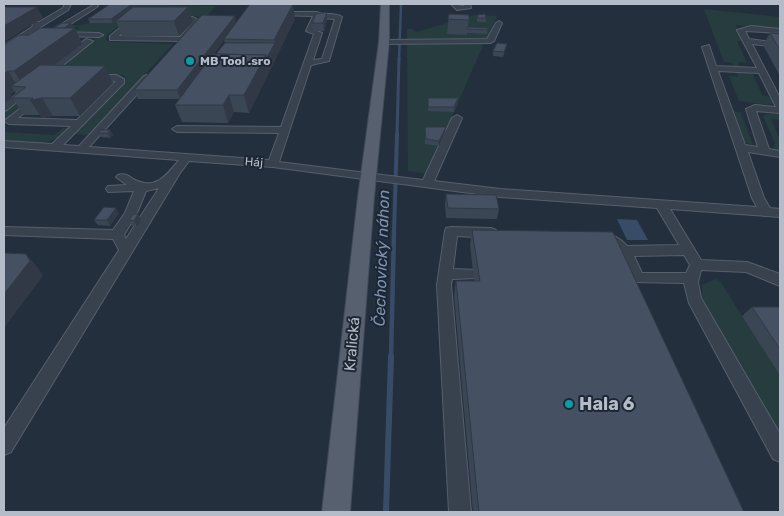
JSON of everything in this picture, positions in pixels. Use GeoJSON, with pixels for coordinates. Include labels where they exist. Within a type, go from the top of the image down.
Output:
{"type":"FeatureCollection","features":[{"type":"Feature","properties":{"kind":"main road"},"geometry":{"type":"LineString","coordinates":[[377,177],[390,42],[387,8]]}},
{"type":"Feature","properties":{"kind":"main road","name":"Kralická"},"geometry":{"type":"LineString","coordinates":[[336,512],[377,177]]}},
{"type":"Feature","properties":{"kind":"street"},"geometry":{"type":"LineString","coordinates":[[4,48],[35,25],[66,9],[68,4]]}},
{"type":"Feature","properties":{"kind":"street"},"geometry":{"type":"LineString","coordinates":[[454,4],[457,8],[463,9],[468,8],[467,4]]}},
{"type":"Feature","properties":{"kind":"street"},"geometry":{"type":"LineString","coordinates":[[52,37],[95,6]]}},
{"type":"Feature","properties":{"kind":"street"},"geometry":{"type":"LineString","coordinates":[[263,14],[317,14],[316,16],[339,17],[325,62],[308,63]]}},
{"type":"Feature","properties":{"kind":"street"},"geometry":{"type":"LineString","coordinates":[[272,164],[318,33],[310,31],[316,16]]}},
{"type":"Feature","properties":{"kind":"street"},"geometry":{"type":"LineString","coordinates":[[171,51],[182,39],[197,20],[138,19],[130,22],[113,37],[118,39],[182,39]]}},
{"type":"Feature","properties":{"kind":"street"},"geometry":{"type":"LineString","coordinates":[[390,42],[490,41],[499,23]]}},
{"type":"Feature","properties":{"kind":"street"},"geometry":{"type":"LineString","coordinates":[[780,31],[742,30],[780,106]]}},
{"type":"Feature","properties":{"kind":"street"},"geometry":{"type":"LineString","coordinates":[[52,37],[100,35]]}},
{"type":"Feature","properties":{"kind":"street"},"geometry":{"type":"LineString","coordinates":[[4,107],[89,41],[52,37]]}},
{"type":"Feature","properties":{"kind":"street"},"geometry":{"type":"LineString","coordinates":[[747,41],[780,45]]}},
{"type":"Feature","properties":{"kind":"street"},"geometry":{"type":"LineString","coordinates":[[706,47],[714,68],[741,106],[741,148],[758,198],[766,212]]}},
{"type":"Feature","properties":{"kind":"street"},"geometry":{"type":"LineString","coordinates":[[714,68],[762,70]]}},
{"type":"Feature","properties":{"kind":"street"},"geometry":{"type":"LineString","coordinates":[[82,149],[152,72]]}},
{"type":"Feature","properties":{"kind":"street"},"geometry":{"type":"LineString","coordinates":[[55,147],[121,81],[116,78],[83,77]]}},
{"type":"Feature","properties":{"kind":"street"},"geometry":{"type":"LineString","coordinates":[[10,94],[21,94]]}},
{"type":"Feature","properties":{"kind":"street"},"geometry":{"type":"LineString","coordinates":[[6,124],[30,104]]}},
{"type":"Feature","properties":{"kind":"street"},"geometry":{"type":"LineString","coordinates":[[741,106],[780,110]]}},
{"type":"Feature","properties":{"kind":"street"},"geometry":{"type":"LineString","coordinates":[[741,106],[752,109],[766,152]]}},
{"type":"Feature","properties":{"kind":"street"},"geometry":{"type":"LineString","coordinates":[[427,184],[457,118]]}},
{"type":"Feature","properties":{"kind":"street"},"geometry":{"type":"LineString","coordinates":[[6,124],[80,123]]}},
{"type":"Feature","properties":{"kind":"street"},"geometry":{"type":"LineString","coordinates":[[178,129],[284,130]]}},
{"type":"Feature","properties":{"kind":"street","name":"Háj"},"geometry":{"type":"LineString","coordinates":[[4,144],[272,164],[402,180]]}},
{"type":"Feature","properties":{"kind":"street"},"geometry":{"type":"LineString","coordinates":[[741,148],[780,154]]}},
{"type":"Feature","properties":{"kind":"street"},"geometry":{"type":"LineString","coordinates":[[4,445],[170,180],[187,157]]}},
{"type":"Feature","properties":{"kind":"street"},"geometry":{"type":"LineString","coordinates":[[122,178],[141,188]]}},
{"type":"Feature","properties":{"kind":"street"},"geometry":{"type":"LineString","coordinates":[[112,189],[141,188],[170,180]]}},
{"type":"Feature","properties":{"kind":"street"},"geometry":{"type":"LineString","coordinates":[[402,180],[516,194],[780,213]]}},
{"type":"Feature","properties":{"kind":"street"},"geometry":{"type":"LineString","coordinates":[[117,235],[132,213],[141,188]]}},
{"type":"Feature","properties":{"kind":"street"},"geometry":{"type":"LineString","coordinates":[[661,204],[688,250],[694,271],[690,284],[694,299],[780,452]]}},
{"type":"Feature","properties":{"kind":"street"},"geometry":{"type":"LineString","coordinates":[[4,231],[117,235]]}},
{"type":"Feature","properties":{"kind":"street"},"geometry":{"type":"LineString","coordinates":[[460,512],[444,285],[451,231],[509,234]]}},
{"type":"Feature","properties":{"kind":"street"},"geometry":{"type":"LineString","coordinates":[[117,235],[126,250]]}},
{"type":"Feature","properties":{"kind":"street"},"geometry":{"type":"LineString","coordinates":[[586,237],[613,240],[624,251],[638,278]]}},
{"type":"Feature","properties":{"kind":"street"},"geometry":{"type":"LineString","coordinates":[[624,251],[688,250]]}},
{"type":"Feature","properties":{"kind":"street"},"geometry":{"type":"LineString","coordinates":[[621,282],[694,271],[747,267],[780,280]]}},
{"type":"Feature","properties":{"kind":"street"},"geometry":{"type":"LineString","coordinates":[[446,274],[473,274]]}},
{"type":"Feature","properties":{"kind":"green space"},"geometry":{"type":"Polygon","coordinates":[[[135,5],[216,6],[200,23],[200,17],[194,16],[126,20],[107,35],[106,40],[112,42],[173,44],[89,135],[74,134],[124,83],[126,78],[123,75],[76,73],[24,104],[4,121],[4,112],[103,32],[74,32],[80,27],[63,27],[73,23],[72,25],[75,26],[90,23],[113,23],[135,5]]]}},
{"type":"Feature","properties":{"kind":"green space"},"geometry":{"type":"Polygon","coordinates":[[[704,9],[780,17],[780,30],[736,25],[743,41],[737,41],[747,63],[738,62],[740,67],[734,67],[732,63],[724,62],[704,9]]]}},
{"type":"Feature","properties":{"kind":"green space"},"geometry":{"type":"Polygon","coordinates":[[[475,15],[497,16],[486,39],[407,40],[407,29],[412,29],[416,32],[475,15]]]}},
{"type":"Feature","properties":{"kind":"green space"},"geometry":{"type":"Polygon","coordinates":[[[407,43],[484,43],[427,174],[408,171],[407,43]]]}},
{"type":"Feature","properties":{"kind":"green space"},"geometry":{"type":"Polygon","coordinates":[[[735,71],[752,72],[762,95],[770,97],[773,103],[769,105],[739,101],[729,76],[738,77],[735,71]]]}},
{"type":"Feature","properties":{"kind":"green space"},"geometry":{"type":"Polygon","coordinates":[[[734,111],[741,113],[753,145],[738,139],[730,114],[734,111]]]}},
{"type":"Feature","properties":{"kind":"green space"},"geometry":{"type":"Polygon","coordinates":[[[778,113],[780,120],[771,119],[780,140],[780,150],[774,149],[775,143],[763,116],[778,113]]]}},
{"type":"Feature","properties":{"kind":"green space"},"geometry":{"type":"Polygon","coordinates":[[[63,128],[66,128],[61,135],[47,142],[29,143],[4,140],[4,132],[54,135],[63,128]]]}},
{"type":"Feature","properties":{"kind":"green space"},"geometry":{"type":"Polygon","coordinates":[[[715,279],[720,281],[780,376],[780,438],[702,301],[702,285],[715,279]]]}},
{"type":"Feature","properties":{"kind":"water"},"geometry":{"type":"Polygon","coordinates":[[[617,219],[637,220],[648,240],[627,240],[617,219]]]}},
{"type":"Feature","properties":{"kind":"building"},"geometry":{"type":"Polygon","coordinates":[[[110,4],[132,4],[111,19],[88,19],[110,4]]]}},
{"type":"Feature","properties":{"kind":"building"},"geometry":{"type":"Polygon","coordinates":[[[250,4],[293,4],[274,40],[224,39],[250,4]]]}},
{"type":"Feature","properties":{"kind":"building"},"geometry":{"type":"Polygon","coordinates":[[[4,7],[37,7],[4,26],[4,7]]]}},
{"type":"Feature","properties":{"kind":"building"},"geometry":{"type":"Polygon","coordinates":[[[133,7],[188,7],[174,21],[116,21],[133,7]]]}},
{"type":"Feature","properties":{"kind":"building"},"geometry":{"type":"Polygon","coordinates":[[[327,12],[323,23],[312,23],[316,14],[327,12]]]}},
{"type":"Feature","properties":{"kind":"building"},"geometry":{"type":"Polygon","coordinates":[[[449,14],[469,15],[469,20],[448,19],[449,14]]]}},
{"type":"Feature","properties":{"kind":"building"},"geometry":{"type":"Polygon","coordinates":[[[485,14],[486,18],[478,18],[477,15],[485,14]]]}},
{"type":"Feature","properties":{"kind":"building","name":"MB Tool .sro"},"geometry":{"type":"Polygon","coordinates":[[[202,15],[235,16],[177,90],[134,90],[202,15]]]}},
{"type":"Feature","properties":{"kind":"building"},"geometry":{"type":"Polygon","coordinates":[[[62,23],[71,23],[64,28],[54,28],[62,23]]]}},
{"type":"Feature","properties":{"kind":"building"},"geometry":{"type":"Polygon","coordinates":[[[468,27],[488,28],[488,30],[467,29],[468,27]]]}},
{"type":"Feature","properties":{"kind":"building"},"geometry":{"type":"Polygon","coordinates":[[[40,28],[75,28],[14,71],[8,71],[4,74],[4,45],[19,35],[29,35],[40,28]]]}},
{"type":"Feature","properties":{"kind":"building"},"geometry":{"type":"Polygon","coordinates":[[[770,33],[780,34],[780,50],[770,33]]]}},
{"type":"Feature","properties":{"kind":"building"},"geometry":{"type":"Polygon","coordinates":[[[225,43],[275,43],[266,59],[266,55],[216,54],[225,43]]]}},
{"type":"Feature","properties":{"kind":"building"},"geometry":{"type":"Polygon","coordinates":[[[497,43],[507,44],[504,52],[493,51],[497,43]]]}},
{"type":"Feature","properties":{"kind":"building"},"geometry":{"type":"Polygon","coordinates":[[[213,54],[266,55],[244,95],[229,95],[223,105],[175,105],[213,54]]]}},
{"type":"Feature","properties":{"kind":"building"},"geometry":{"type":"Polygon","coordinates":[[[40,65],[105,66],[70,98],[30,100],[33,98],[12,98],[26,87],[11,86],[40,65]]]}},
{"type":"Feature","properties":{"kind":"building"},"geometry":{"type":"Polygon","coordinates":[[[428,98],[458,98],[454,107],[428,107],[428,98]]]}},
{"type":"Feature","properties":{"kind":"building"},"geometry":{"type":"Polygon","coordinates":[[[425,127],[446,127],[439,141],[426,139],[425,127]]]}},
{"type":"Feature","properties":{"kind":"building"},"geometry":{"type":"Polygon","coordinates":[[[100,130],[110,130],[108,133],[98,133],[100,130]]]}},
{"type":"Feature","properties":{"kind":"building"},"geometry":{"type":"Polygon","coordinates":[[[446,194],[496,195],[499,209],[448,208],[446,194]]]}},
{"type":"Feature","properties":{"kind":"building"},"geometry":{"type":"Polygon","coordinates":[[[104,207],[116,208],[107,220],[94,220],[104,207]]]}},
{"type":"Feature","properties":{"kind":"building"},"geometry":{"type":"Polygon","coordinates":[[[133,214],[138,214],[134,221],[129,220],[133,214]]]}},
{"type":"Feature","properties":{"kind":"building","name":"Hala 6"},"geometry":{"type":"Polygon","coordinates":[[[472,230],[613,232],[744,512],[479,512],[456,281],[480,281],[472,230]]]}},
{"type":"Feature","properties":{"kind":"building"},"geometry":{"type":"Polygon","coordinates":[[[4,253],[26,254],[30,261],[4,294],[4,253]]]}},
{"type":"Feature","properties":{"kind":"building"},"geometry":{"type":"Polygon","coordinates":[[[752,307],[780,307],[780,349],[752,307]]]}},
{"type":"Feature","properties":{"kind":"waterway","name":"Čechovický náhon"},"geometry":{"type":"LineString","coordinates":[[399,60],[401,4]]}},
{"type":"Feature","properties":{"kind":"waterway","name":"Čechovický náhon"},"geometry":{"type":"LineString","coordinates":[[397,135],[399,58]]}},
{"type":"Feature","properties":{"kind":"waterway","name":"Čechovický náhon"},"geometry":{"type":"LineString","coordinates":[[394,232],[397,134]]}},
{"type":"Feature","properties":{"kind":"waterway","name":"Čechovický náhon"},"geometry":{"type":"LineString","coordinates":[[391,357],[394,231]]}},
{"type":"Feature","properties":{"kind":"waterway","name":"Čechovický náhon"},"geometry":{"type":"LineString","coordinates":[[386,512],[391,356]]}},
{"type":"Feature","properties":{"kind":"place","name":"MB Tool .sro"},"geometry":{"type":"Point","coordinates":[190,61]}},
{"type":"Feature","properties":{"kind":"place","name":"Hala 6"},"geometry":{"type":"Point","coordinates":[569,404]}}]}
